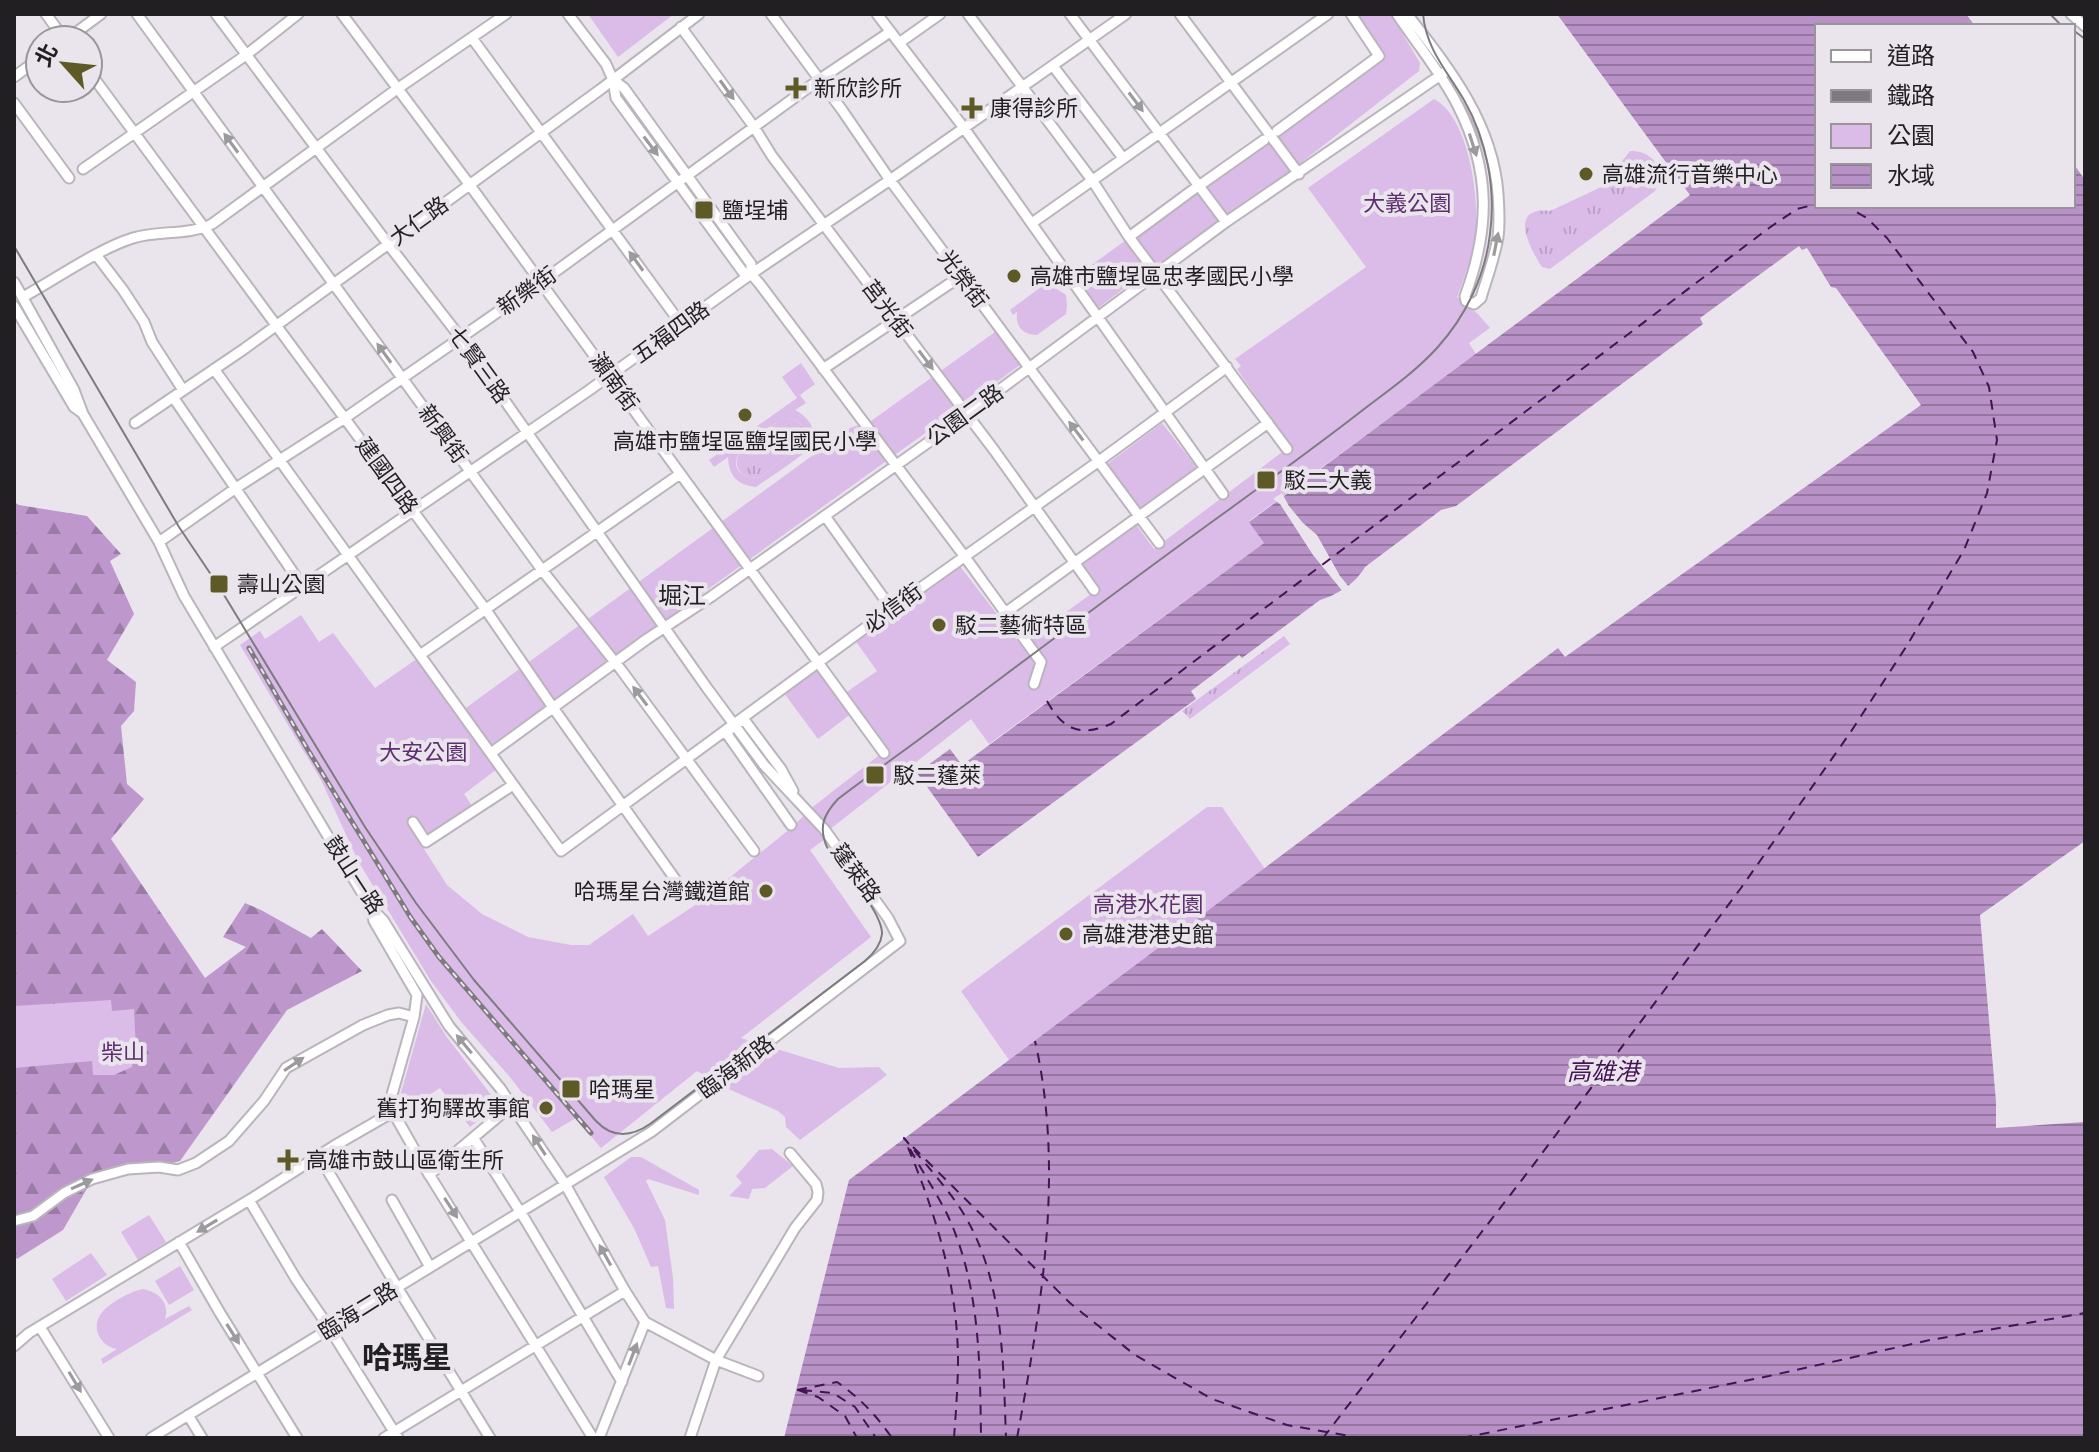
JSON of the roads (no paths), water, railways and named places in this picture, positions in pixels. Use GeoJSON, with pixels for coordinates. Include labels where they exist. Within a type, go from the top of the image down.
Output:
{"type":"FeatureCollection","features":[{"type":"Feature","properties":{"kind":"street","name":"新興街"},"geometry":{"type":"LineString","coordinates":[[137,14],[542,570],[754,851]]}},
{"type":"Feature","properties":{"kind":"street","name":"七賢三路"},"geometry":{"type":"LineString","coordinates":[[216,14],[460,337],[764,765],[800,804]]}},
{"type":"Feature","properties":{"kind":"street"},"geometry":{"type":"LineString","coordinates":[[83,169],[246,55],[298,14]]}},
{"type":"Feature","properties":{"kind":"street","name":"瀨南街"},"geometry":{"type":"LineString","coordinates":[[342,14],[884,753]]}},
{"type":"Feature","properties":{"kind":"street"},"geometry":{"type":"LineString","coordinates":[[23,297],[124,241],[204,228],[506,14]]}},
{"type":"Feature","properties":{"kind":"street"},"geometry":{"type":"LineString","coordinates":[[568,14],[606,64],[613,80],[624,88],[682,179],[751,264],[751,274],[1041,662],[1034,684]]}},
{"type":"Feature","properties":{"kind":"street","name":"大仁路"},"geometry":{"type":"LineString","coordinates":[[135,423],[388,244],[699,14]]}},
{"type":"Feature","properties":{"kind":"street","name":"光榮街"},"geometry":{"type":"LineString","coordinates":[[771,14],[1159,543]]}},
{"type":"Feature","properties":{"kind":"street"},"geometry":{"type":"LineString","coordinates":[[877,14],[964,128],[1223,494]]}},
{"type":"Feature","properties":{"kind":"street"},"geometry":{"type":"LineString","coordinates":[[899,43],[940,14]]}},
{"type":"Feature","properties":{"kind":"street"},"geometry":{"type":"LineString","coordinates":[[968,14],[1287,449]]}},
{"type":"Feature","properties":{"kind":"street"},"geometry":{"type":"LineString","coordinates":[[1070,14],[1226,222]]}},
{"type":"Feature","properties":{"kind":"street","name":"五福四路"},"geometry":{"type":"LineString","coordinates":[[214,647],[527,433],[1126,14]]}},
{"type":"Feature","properties":{"kind":"street"},"geometry":{"type":"LineString","coordinates":[[1180,14],[1299,174]]}},
{"type":"Feature","properties":{"kind":"street"},"geometry":{"type":"LineString","coordinates":[[1032,223],[1328,14]]}},
{"type":"Feature","properties":{"kind":"street"},"geometry":{"type":"LineString","coordinates":[[1277,131],[1379,56],[1351,14]]}},
{"type":"Feature","properties":{"kind":"street"},"geometry":{"type":"LineString","coordinates":[[1397,14],[1444,72],[1470,102],[1493,160],[1500,215],[1498,235],[1481,298],[1474,304],[1466,301],[1465,296],[1482,236],[1483,190],[1474,144],[1444,72],[1407,14]]}},
{"type":"Feature","properties":{"kind":"street","name":"莒光街"},"geometry":{"type":"LineString","coordinates":[[681,27],[774,158],[1094,590]]}},
{"type":"Feature","properties":{"kind":"street","name":"新樂街"},"geometry":{"type":"LineString","coordinates":[[159,542],[541,282],[820,79],[890,32]]}},
{"type":"Feature","properties":{"kind":"street"},"geometry":{"type":"LineString","coordinates":[[472,38],[681,324]]}},
{"type":"Feature","properties":{"kind":"street"},"geometry":{"type":"LineString","coordinates":[[1053,66],[1123,158]]}},
{"type":"Feature","properties":{"kind":"street","name":"公園二路"},"geometry":{"type":"LineString","coordinates":[[491,753],[664,627],[825,516],[1226,222],[1444,72]]}},
{"type":"Feature","properties":{"kind":"street","name":"建國四路"},"geometry":{"type":"LineString","coordinates":[[104,92],[486,610],[680,886]]}},
{"type":"Feature","properties":{"kind":"street"},"geometry":{"type":"LineString","coordinates":[[14,103],[69,178]]}},
{"type":"Feature","properties":{"kind":"street"},"geometry":{"type":"LineString","coordinates":[[1129,237],[1264,140]]}},
{"type":"Feature","properties":{"kind":"street"},"geometry":{"type":"LineString","coordinates":[[97,256],[130,300],[183,390]]}},
{"type":"Feature","properties":{"kind":"street"},"geometry":{"type":"LineString","coordinates":[[823,369],[961,276]]}},
{"type":"Feature","properties":{"kind":"street","name":"鼓山一路"},"geometry":{"type":"LineString","coordinates":[[14,282],[74,390],[83,414],[159,542],[184,596],[371,908],[383,920],[449,1026],[512,1105],[565,1184],[645,1322]]}},
{"type":"Feature","properties":{"kind":"street","name":"鼓山一路"},"geometry":{"type":"LineString","coordinates":[[14,306],[74,407],[83,414]]}},
{"type":"Feature","properties":{"kind":"street","name":"必信街"},"geometry":{"type":"LineString","coordinates":[[513,785],[561,851],[1227,367]]}},
{"type":"Feature","properties":{"kind":"street"},"geometry":{"type":"LineString","coordinates":[[214,369],[513,785],[426,842],[413,822]]}},
{"type":"Feature","properties":{"kind":"street"},"geometry":{"type":"LineString","coordinates":[[173,397],[303,587]]}},
{"type":"Feature","properties":{"kind":"street"},"geometry":{"type":"LineString","coordinates":[[1005,613],[1268,423]]}},
{"type":"Feature","properties":{"kind":"street"},"geometry":{"type":"LineString","coordinates":[[420,655],[680,474]]}},
{"type":"Feature","properties":{"kind":"street"},"geometry":{"type":"LineString","coordinates":[[825,516],[892,611]]}},
{"type":"Feature","properties":{"kind":"street","name":"七賢三路"},"geometry":{"type":"LineString","coordinates":[[734,723],[745,721],[781,769],[800,804]]}},
{"type":"Feature","properties":{"kind":"street"},"geometry":{"type":"LineString","coordinates":[[734,723],[727,734],[791,825]]}},
{"type":"Feature","properties":{"kind":"street","name":"七賢三路"},"geometry":{"type":"LineString","coordinates":[[732,741],[760,770],[782,785]]}},
{"type":"Feature","properties":{"kind":"street"},"geometry":{"type":"LineString","coordinates":[[771,797],[800,804]]}},
{"type":"Feature","properties":{"kind":"street","name":"蓬萊路"},"geometry":{"type":"LineString","coordinates":[[800,804],[824,829],[880,907],[900,941]]}},
{"type":"Feature","properties":{"kind":"street"},"geometry":{"type":"LineString","coordinates":[[371,908],[374,921],[417,995],[414,1017],[391,1098],[393,1112],[535,1346],[596,1438]]}},
{"type":"Feature","properties":{"kind":"street","name":"臨海新路"},"geometry":{"type":"LineString","coordinates":[[565,1184],[651,1132],[900,941]]}},
{"type":"Feature","properties":{"kind":"street"},"geometry":{"type":"LineString","coordinates":[[14,1221],[33,1216],[64,1193],[92,1179],[128,1169],[159,1167],[178,1170],[196,1163],[229,1141],[264,1101],[286,1068],[363,1025],[388,1015],[399,1013],[414,1017]]}},
{"type":"Feature","properties":{"kind":"street"},"geometry":{"type":"LineString","coordinates":[[429,1175],[512,1105]]}},
{"type":"Feature","properties":{"kind":"street"},"geometry":{"type":"LineString","coordinates":[[14,1346],[29,1333],[393,1112]]}},
{"type":"Feature","properties":{"kind":"street"},"geometry":{"type":"LineString","coordinates":[[474,1139],[622,1382]]}},
{"type":"Feature","properties":{"kind":"street"},"geometry":{"type":"LineString","coordinates":[[690,1438],[716,1360],[795,1228],[817,1200],[816,1184],[790,1153]]}},
{"type":"Feature","properties":{"kind":"street"},"geometry":{"type":"LineString","coordinates":[[319,1156],[490,1438]]}},
{"type":"Feature","properties":{"kind":"street","name":"臨海二路"},"geometry":{"type":"LineString","coordinates":[[151,1438],[565,1184]]}},
{"type":"Feature","properties":{"kind":"street"},"geometry":{"type":"LineString","coordinates":[[249,1200],[396,1435]]}},
{"type":"Feature","properties":{"kind":"street"},"geometry":{"type":"LineString","coordinates":[[392,1200],[430,1267]]}},
{"type":"Feature","properties":{"kind":"street"},"geometry":{"type":"LineString","coordinates":[[179,1242],[297,1438]]}},
{"type":"Feature","properties":{"kind":"street"},"geometry":{"type":"LineString","coordinates":[[384,1438],[396,1435],[625,1291]]}},
{"type":"Feature","properties":{"kind":"street"},"geometry":{"type":"LineString","coordinates":[[596,1438],[645,1322],[716,1360],[758,1376]]}},
{"type":"Feature","properties":{"kind":"street"},"geometry":{"type":"LineString","coordinates":[[40,1327],[109,1438]]}},
{"type":"Feature","properties":{"kind":"street"},"geometry":{"type":"LineString","coordinates":[[188,1415],[202,1438]]}},
{"type":"Feature","properties":{"kind":"water","name":"高雄港"},"geometry":{"type":"Polygon","coordinates":[[[1557,14],[1966,14],[1974,24],[1815,24],[1815,208],[2075,208],[2075,166],[2085,180],[2085,841],[1980,915],[1996,1128],[2085,1122],[2085,1438],[784,1438],[849,1180],[1558,648],[1565,657],[1921,405],[1836,288],[1831,287],[1807,248],[1802,250],[1799,246],[1700,318],[1703,324],[1456,506],[1441,510],[1365,567],[1346,588],[1320,600],[1242,658],[1239,655],[1191,691],[1196,699],[978,857],[917,773],[950,749],[962,765],[1264,543],[1249,522],[1690,195],[1557,14]]]}},
{"type":"Feature","properties":{"kind":"tram line"},"geometry":{"type":"LineString","coordinates":[[14,246],[179,527],[218,585],[365,827],[416,903],[474,980],[596,1121],[609,1131],[629,1134],[650,1124],[865,961],[876,949],[882,934],[876,914],[824,840],[824,821],[838,799],[1395,386],[1429,356],[1457,323],[1484,265],[1492,200],[1488,165],[1479,131],[1433,49],[1423,14]]}},
{"type":"Feature","properties":{"kind":"tram line"},"geometry":{"type":"LineString","coordinates":[[2050,14],[2060,24]]}},
{"type":"Feature","properties":{"kind":"tram line"},"geometry":{"type":"LineString","coordinates":[[2075,32],[2085,39]]}},
{"type":"Feature","properties":{"kind":"railway"},"geometry":{"type":"LineString","coordinates":[[249,648],[411,918],[439,957],[591,1133]]}},
{"type":"Feature","properties":{"kind":"place","name":"新欣診所"},"geometry":{"type":"Point","coordinates":[796,88]}},
{"type":"Feature","properties":{"kind":"place","name":"康得診所"},"geometry":{"type":"Point","coordinates":[972,108]}},
{"type":"Feature","properties":{"kind":"place","name":"高雄流行音樂中心"},"geometry":{"type":"Point","coordinates":[1586,174]}},
{"type":"Feature","properties":{"kind":"place","name":"鹽埕埔"},"geometry":{"type":"Point","coordinates":[704,210]}},
{"type":"Feature","properties":{"kind":"place","name":"高雄市鹽埕區忠孝國民小學"},"geometry":{"type":"Point","coordinates":[1014,276]}},
{"type":"Feature","properties":{"kind":"place","name":"高雄市鹽埕區鹽埕國民小學"},"geometry":{"type":"Point","coordinates":[745,415]}},
{"type":"Feature","properties":{"kind":"place","name":"駁二大義"},"geometry":{"type":"Point","coordinates":[1266,480]}},
{"type":"Feature","properties":{"kind":"place","name":"壽山公園"},"geometry":{"type":"Point","coordinates":[219,584]}},
{"type":"Feature","properties":{"kind":"place","name":"駁二藝術特區"},"geometry":{"type":"Point","coordinates":[939,625]}},
{"type":"Feature","properties":{"kind":"place","name":"駁二蓬萊"},"geometry":{"type":"Point","coordinates":[875,775]}},
{"type":"Feature","properties":{"kind":"place","name":"哈瑪星台灣鐵道館"},"geometry":{"type":"Point","coordinates":[766,891]}},
{"type":"Feature","properties":{"kind":"place","name":"高雄港港史館"},"geometry":{"type":"Point","coordinates":[1066,934]}},
{"type":"Feature","properties":{"kind":"place","name":"哈瑪星"},"geometry":{"type":"Point","coordinates":[571,1089]}},
{"type":"Feature","properties":{"kind":"place","name":"舊打狗驛故事館"},"geometry":{"type":"Point","coordinates":[546,1108]}},
{"type":"Feature","properties":{"kind":"place","name":"高雄市鼓山區衛生所"},"geometry":{"type":"Point","coordinates":[288,1160]}},
{"type":"Feature","properties":{"kind":"district","name":"堀江"},"geometry":{"type":"Point","coordinates":[682,596]}},
{"type":"Feature","properties":{"kind":"district","name":"哈瑪星"},"geometry":{"type":"Point","coordinates":[407,1357]}},
{"type":"Feature","properties":{"kind":"park label","name":"大義公園"},"geometry":{"type":"Point","coordinates":[1407,203]}},
{"type":"Feature","properties":{"kind":"park label","name":"大安公園"},"geometry":{"type":"Point","coordinates":[423,752]}},
{"type":"Feature","properties":{"kind":"park label","name":"高港水花園"},"geometry":{"type":"Point","coordinates":[1148,904]}},
{"type":"Feature","properties":{"kind":"park label","name":"柴山"},"geometry":{"type":"Point","coordinates":[123,1052]}}]}
